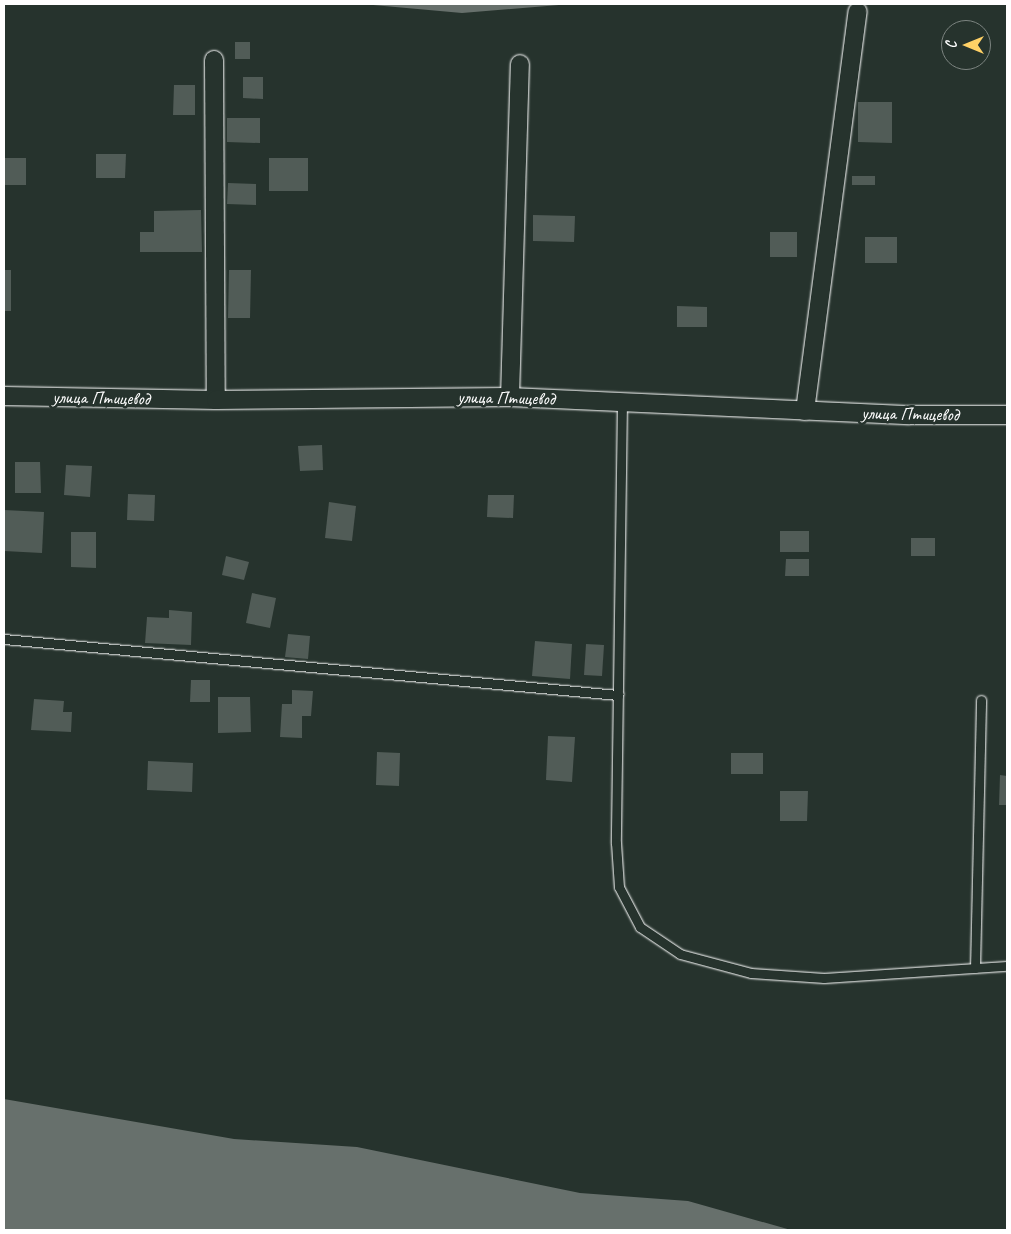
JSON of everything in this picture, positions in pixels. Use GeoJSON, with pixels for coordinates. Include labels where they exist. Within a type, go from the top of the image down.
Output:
{"type":"FeatureCollection","features":[{"type":"Feature","properties":{"kind":"street"},"geometry":{"type":"LineString","coordinates":[[805,411],[858,11]]}},
{"type":"Feature","properties":{"kind":"street"},"geometry":{"type":"LineString","coordinates":[[214,60],[216,400]]}},
{"type":"Feature","properties":{"kind":"street"},"geometry":{"type":"LineString","coordinates":[[510,397],[520,64]]}},
{"type":"Feature","properties":{"kind":"street","name":"улица Птицевод"},"geometry":{"type":"LineString","coordinates":[[4,396],[216,400],[510,397],[622,400],[805,411],[1007,416]]}},
{"type":"Feature","properties":{"kind":"lane"},"geometry":{"type":"LineString","coordinates":[[622,400],[616,843],[619,887],[640,927],[680,954],[750,973],[824,978],[1007,966]]}},
{"type":"Feature","properties":{"kind":"lane"},"geometry":{"type":"LineString","coordinates":[[4,639],[618,695]]}},
{"type":"Feature","properties":{"kind":"lane"},"geometry":{"type":"LineString","coordinates":[[976,968],[981,700]]}},
{"type":"Feature","properties":{"kind":"shaded area"},"geometry":{"type":"Polygon","coordinates":[[[362,4],[571,4],[462,13],[362,4]]]}},
{"type":"Feature","properties":{"kind":"shaded area"},"geometry":{"type":"Polygon","coordinates":[[[4,1099],[234,1139],[357,1147],[580,1193],[688,1201],[791,1230],[4,1230],[4,1099]]]}},
{"type":"Feature","properties":{"kind":"building"},"geometry":{"type":"Polygon","coordinates":[[[235,42],[250,42],[250,59],[235,59],[235,42]]]}},
{"type":"Feature","properties":{"kind":"building"},"geometry":{"type":"Polygon","coordinates":[[[243,77],[263,77],[263,99],[243,98],[243,77]]]}},
{"type":"Feature","properties":{"kind":"building"},"geometry":{"type":"Polygon","coordinates":[[[174,85],[195,85],[195,115],[173,115],[174,85]]]}},
{"type":"Feature","properties":{"kind":"building"},"geometry":{"type":"Polygon","coordinates":[[[858,102],[892,102],[892,143],[858,142],[858,102]]]}},
{"type":"Feature","properties":{"kind":"building"},"geometry":{"type":"Polygon","coordinates":[[[227,118],[260,118],[260,143],[227,142],[227,118]]]}},
{"type":"Feature","properties":{"kind":"building"},"geometry":{"type":"Polygon","coordinates":[[[96,154],[126,154],[125,178],[96,178],[96,154]]]}},
{"type":"Feature","properties":{"kind":"building"},"geometry":{"type":"Polygon","coordinates":[[[4,158],[26,158],[26,185],[4,185],[4,158]]]}},
{"type":"Feature","properties":{"kind":"building"},"geometry":{"type":"Polygon","coordinates":[[[269,158],[308,158],[308,191],[269,191],[269,158]]]}},
{"type":"Feature","properties":{"kind":"building"},"geometry":{"type":"Polygon","coordinates":[[[852,176],[875,176],[875,185],[852,185],[852,176]]]}},
{"type":"Feature","properties":{"kind":"building"},"geometry":{"type":"Polygon","coordinates":[[[228,183],[256,184],[256,205],[227,204],[228,183]]]}},
{"type":"Feature","properties":{"kind":"building"},"geometry":{"type":"Polygon","coordinates":[[[201,210],[202,252],[140,252],[140,232],[154,232],[154,211],[201,210]]]}},
{"type":"Feature","properties":{"kind":"building"},"geometry":{"type":"Polygon","coordinates":[[[533,215],[575,216],[574,242],[533,241],[533,215]]]}},
{"type":"Feature","properties":{"kind":"building"},"geometry":{"type":"Polygon","coordinates":[[[770,232],[797,232],[797,257],[770,257],[770,232]]]}},
{"type":"Feature","properties":{"kind":"building"},"geometry":{"type":"Polygon","coordinates":[[[865,237],[897,237],[897,263],[865,263],[865,237]]]}},
{"type":"Feature","properties":{"kind":"building"},"geometry":{"type":"Polygon","coordinates":[[[4,270],[11,270],[11,311],[4,311],[4,270]]]}},
{"type":"Feature","properties":{"kind":"building"},"geometry":{"type":"Polygon","coordinates":[[[229,270],[251,270],[250,318],[228,318],[229,270]]]}},
{"type":"Feature","properties":{"kind":"building"},"geometry":{"type":"Polygon","coordinates":[[[677,306],[707,307],[707,327],[677,327],[677,306]]]}},
{"type":"Feature","properties":{"kind":"building"},"geometry":{"type":"Polygon","coordinates":[[[322,445],[323,470],[300,471],[298,446],[322,445]]]}},
{"type":"Feature","properties":{"kind":"building"},"geometry":{"type":"Polygon","coordinates":[[[15,462],[40,462],[41,493],[15,493],[15,462]]]}},
{"type":"Feature","properties":{"kind":"building"},"geometry":{"type":"Polygon","coordinates":[[[66,465],[92,466],[90,497],[64,495],[66,465]]]}},
{"type":"Feature","properties":{"kind":"building"},"geometry":{"type":"Polygon","coordinates":[[[128,494],[155,495],[154,521],[127,520],[128,494]]]}},
{"type":"Feature","properties":{"kind":"building"},"geometry":{"type":"Polygon","coordinates":[[[488,495],[514,495],[513,518],[487,517],[488,495]]]}},
{"type":"Feature","properties":{"kind":"building"},"geometry":{"type":"Polygon","coordinates":[[[329,502],[356,506],[352,541],[325,538],[329,502]]]}},
{"type":"Feature","properties":{"kind":"building"},"geometry":{"type":"Polygon","coordinates":[[[4,510],[44,512],[42,553],[4,551],[4,510]]]}},
{"type":"Feature","properties":{"kind":"building"},"geometry":{"type":"Polygon","coordinates":[[[780,531],[809,531],[809,552],[780,552],[780,531]]]}},
{"type":"Feature","properties":{"kind":"building"},"geometry":{"type":"Polygon","coordinates":[[[71,532],[96,532],[96,568],[71,567],[71,532]]]}},
{"type":"Feature","properties":{"kind":"building"},"geometry":{"type":"Polygon","coordinates":[[[911,538],[935,538],[935,556],[911,556],[911,538]]]}},
{"type":"Feature","properties":{"kind":"building"},"geometry":{"type":"Polygon","coordinates":[[[226,556],[249,562],[244,580],[222,575],[226,556]]]}},
{"type":"Feature","properties":{"kind":"building"},"geometry":{"type":"Polygon","coordinates":[[[786,559],[809,559],[809,576],[785,576],[786,559]]]}},
{"type":"Feature","properties":{"kind":"building"},"geometry":{"type":"Polygon","coordinates":[[[252,593],[276,598],[270,628],[246,623],[252,593]]]}},
{"type":"Feature","properties":{"kind":"building"},"geometry":{"type":"Polygon","coordinates":[[[169,610],[192,612],[191,645],[145,643],[147,617],[169,618],[169,610]]]}},
{"type":"Feature","properties":{"kind":"building"},"geometry":{"type":"Polygon","coordinates":[[[288,634],[310,636],[308,659],[285,657],[288,634]]]}},
{"type":"Feature","properties":{"kind":"building"},"geometry":{"type":"Polygon","coordinates":[[[535,641],[572,644],[570,679],[532,676],[535,641]]]}},
{"type":"Feature","properties":{"kind":"building"},"geometry":{"type":"Polygon","coordinates":[[[586,644],[604,645],[602,676],[584,675],[586,644]]]}},
{"type":"Feature","properties":{"kind":"building"},"geometry":{"type":"Polygon","coordinates":[[[191,680],[210,680],[210,702],[190,702],[191,680]]]}},
{"type":"Feature","properties":{"kind":"building"},"geometry":{"type":"Polygon","coordinates":[[[292,690],[313,691],[311,716],[302,716],[302,738],[280,737],[282,704],[292,704],[292,690]]]}},
{"type":"Feature","properties":{"kind":"building"},"geometry":{"type":"Polygon","coordinates":[[[218,697],[250,697],[251,732],[218,733],[218,697]]]}},
{"type":"Feature","properties":{"kind":"building"},"geometry":{"type":"Polygon","coordinates":[[[34,699],[64,701],[63,712],[72,712],[71,732],[31,730],[34,699]]]}},
{"type":"Feature","properties":{"kind":"building"},"geometry":{"type":"Polygon","coordinates":[[[548,736],[575,737],[572,782],[546,780],[548,736]]]}},
{"type":"Feature","properties":{"kind":"building"},"geometry":{"type":"Polygon","coordinates":[[[377,752],[400,753],[399,786],[376,785],[377,752]]]}},
{"type":"Feature","properties":{"kind":"building"},"geometry":{"type":"Polygon","coordinates":[[[731,753],[763,753],[763,774],[731,774],[731,753]]]}},
{"type":"Feature","properties":{"kind":"building"},"geometry":{"type":"Polygon","coordinates":[[[148,761],[193,763],[192,792],[147,790],[148,761]]]}},
{"type":"Feature","properties":{"kind":"building"},"geometry":{"type":"Polygon","coordinates":[[[1000,775],[1007,776],[1007,805],[999,805],[1000,775]]]}},
{"type":"Feature","properties":{"kind":"building"},"geometry":{"type":"Polygon","coordinates":[[[780,791],[808,791],[807,821],[780,821],[780,791]]]}}]}
